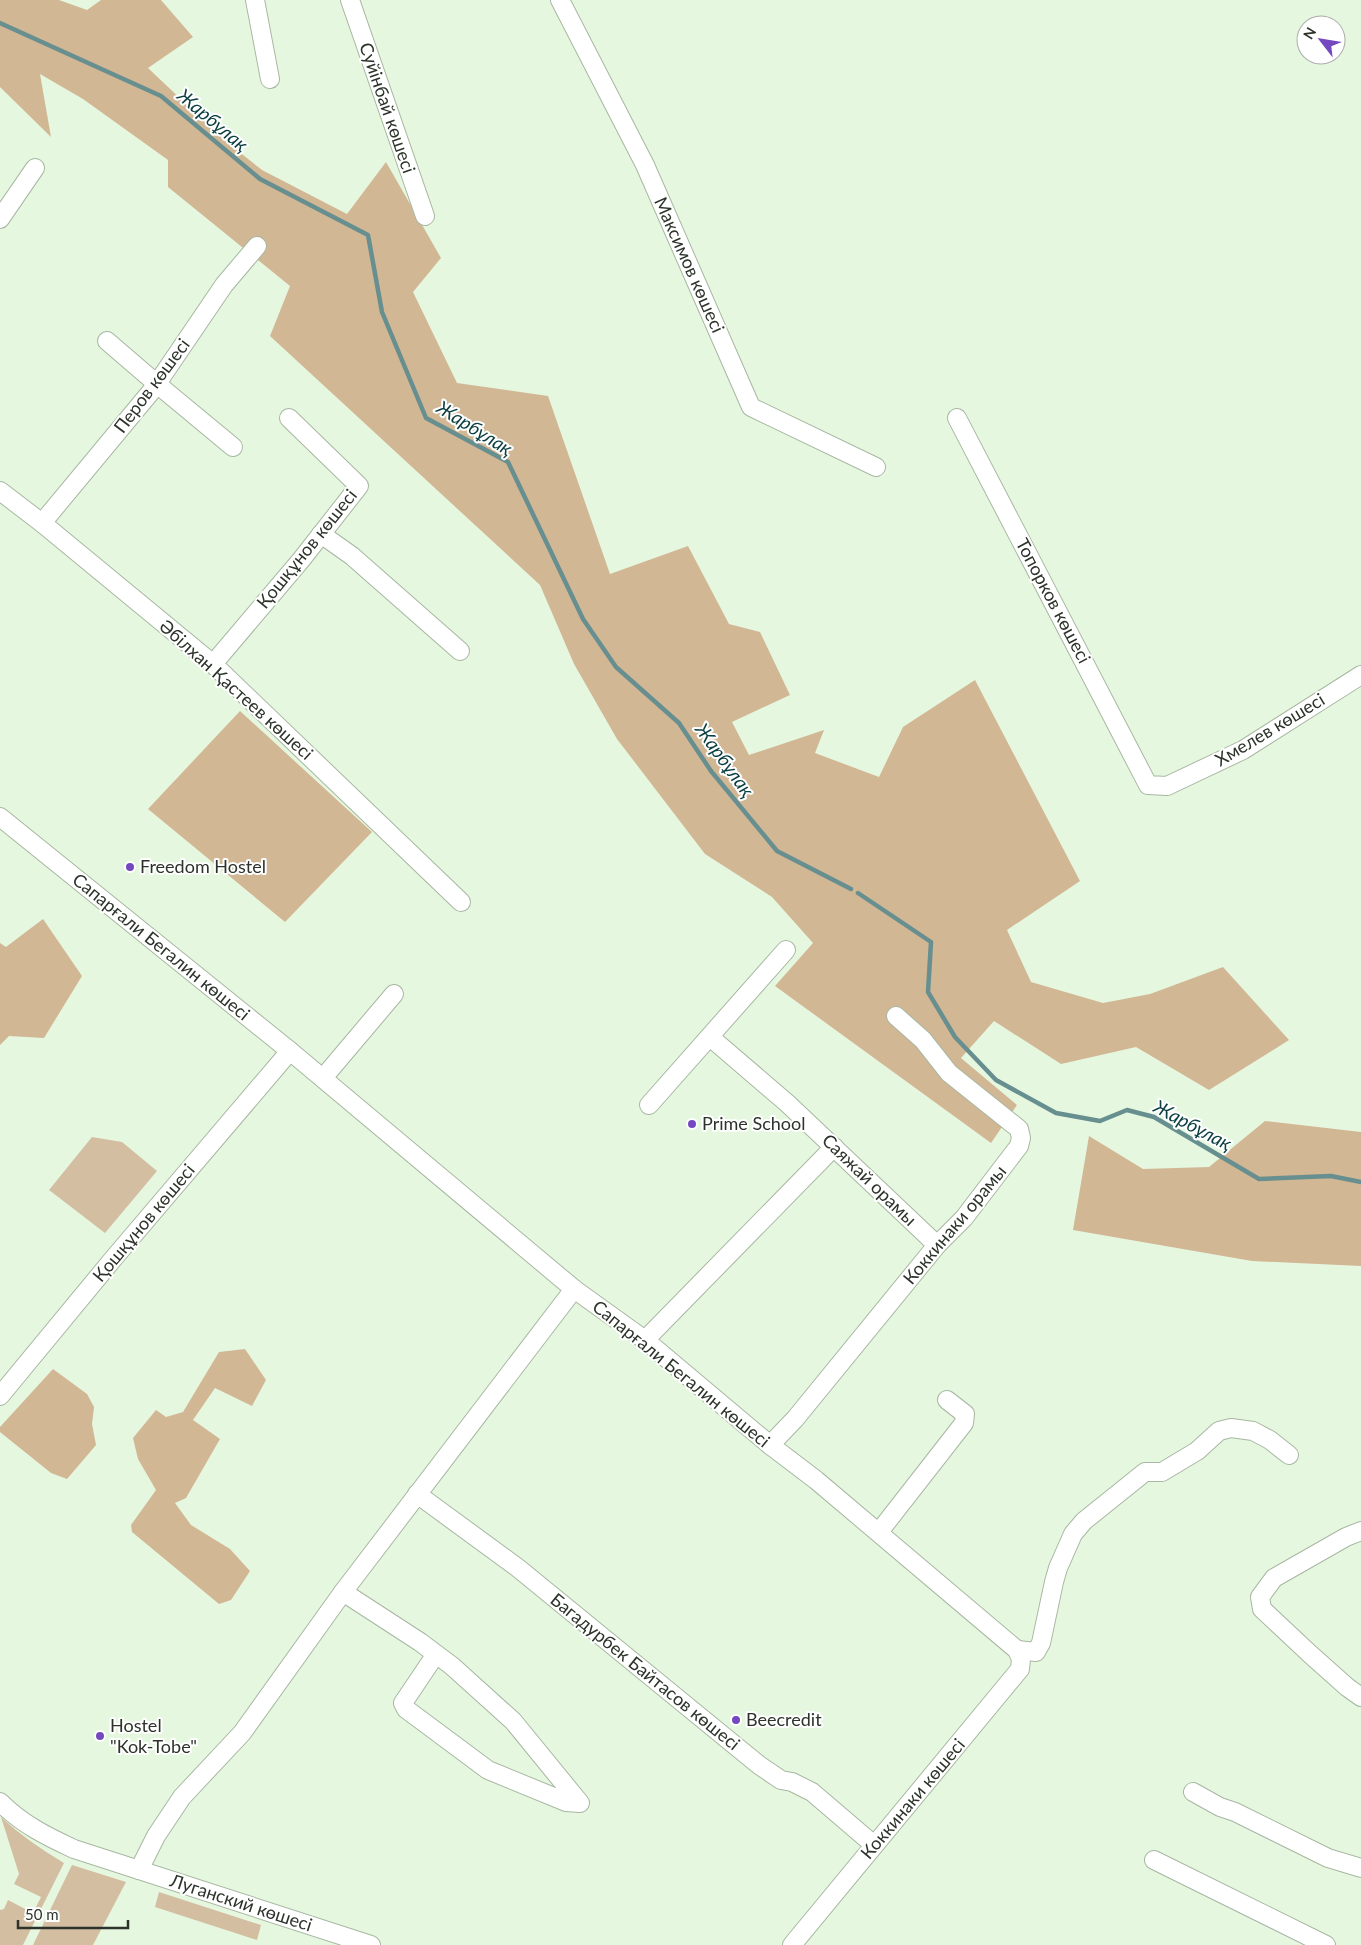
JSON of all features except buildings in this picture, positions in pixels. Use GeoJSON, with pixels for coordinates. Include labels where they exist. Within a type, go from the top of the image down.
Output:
{"type":"FeatureCollection","features":[{"type":"Feature","properties":{"kind":"street"},"geometry":{"type":"LineString","coordinates":[[255,0],[270,79]]}},
{"type":"Feature","properties":{"kind":"street","name":"Суйінбай көшесі"},"geometry":{"type":"LineString","coordinates":[[350,0],[425,216]]}},
{"type":"Feature","properties":{"kind":"street","name":"Максимов көшесі"},"geometry":{"type":"LineString","coordinates":[[560,0],[645,165],[751,407],[876,467]]}},
{"type":"Feature","properties":{"kind":"street"},"geometry":{"type":"LineString","coordinates":[[0,219],[35,168]]}},
{"type":"Feature","properties":{"kind":"street","name":"Перов көшесі"},"geometry":{"type":"LineString","coordinates":[[42,522],[156,384],[224,285],[257,246]]}},
{"type":"Feature","properties":{"kind":"street"},"geometry":{"type":"LineString","coordinates":[[107,341],[233,447]]}},
{"type":"Feature","properties":{"kind":"street","name":"Қошқұнов көшесі"},"geometry":{"type":"LineString","coordinates":[[213,664],[359,486],[289,418]]}},
{"type":"Feature","properties":{"kind":"street","name":"Топорков көшесі"},"geometry":{"type":"LineString","coordinates":[[957,418],[1148,785]]}},
{"type":"Feature","properties":{"kind":"street","name":"Әбілхан Қастеев көшесі"},"geometry":{"type":"LineString","coordinates":[[0,490],[42,522],[213,664],[462,902]]}},
{"type":"Feature","properties":{"kind":"street"},"geometry":{"type":"LineString","coordinates":[[321,534],[352,556],[460,651]]}},
{"type":"Feature","properties":{"kind":"street","name":"Хмелев көшесі"},"geometry":{"type":"LineString","coordinates":[[1148,785],[1167,786],[1244,750],[1361,675]]}},
{"type":"Feature","properties":{"kind":"street","name":"Сапарғали Бегалин көшесі"},"geometry":{"type":"LineString","coordinates":[[0,817],[323,1078],[574,1289],[645,1340],[770,1445],[816,1480],[1017,1650]]}},
{"type":"Feature","properties":{"kind":"street"},"geometry":{"type":"LineString","coordinates":[[649,1105],[786,950]]}},
{"type":"Feature","properties":{"kind":"street"},"geometry":{"type":"LineString","coordinates":[[323,1078],[394,994]]}},
{"type":"Feature","properties":{"kind":"street","name":"Коккинаки орамы"},"geometry":{"type":"LineString","coordinates":[[770,1445],[796,1419],[937,1245],[964,1218],[1019,1146],[1021,1138],[1020,1129],[949,1073],[923,1040],[896,1016]]}},
{"type":"Feature","properties":{"kind":"street","name":"Саяжай орамы"},"geometry":{"type":"LineString","coordinates":[[710,1037],[787,1103],[937,1245]]}},
{"type":"Feature","properties":{"kind":"street","name":"Қошқұнов көшесі"},"geometry":{"type":"LineString","coordinates":[[0,1396],[113,1259],[290,1051]]}},
{"type":"Feature","properties":{"kind":"street"},"geometry":{"type":"LineString","coordinates":[[645,1340],[834,1147]]}},
{"type":"Feature","properties":{"kind":"street"},"geometry":{"type":"LineString","coordinates":[[139,1870],[156,1836],[182,1797],[242,1733],[343,1592],[574,1289]]}},
{"type":"Feature","properties":{"kind":"street"},"geometry":{"type":"LineString","coordinates":[[879,1532],[964,1423],[965,1414],[947,1400]]}},
{"type":"Feature","properties":{"kind":"street"},"geometry":{"type":"LineString","coordinates":[[1017,1650],[1036,1652],[1041,1643],[1058,1568],[1073,1534],[1084,1521],[1145,1472],[1162,1472],[1197,1451],[1219,1431],[1231,1428],[1253,1431],[1270,1440],[1289,1455]]}},
{"type":"Feature","properties":{"kind":"street","name":"Багадурбек Байтасов көшесі"},"geometry":{"type":"LineString","coordinates":[[417,1494],[518,1568],[759,1765],[781,1780],[792,1782],[812,1792],[874,1845]]}},
{"type":"Feature","properties":{"kind":"street"},"geometry":{"type":"LineString","coordinates":[[1361,1531],[1346,1537],[1274,1578],[1260,1597],[1262,1610],[1361,1698]]}},
{"type":"Feature","properties":{"kind":"street"},"geometry":{"type":"LineString","coordinates":[[343,1592],[436,1654],[513,1721],[580,1803],[566,1802],[488,1770],[406,1709],[403,1703],[436,1654]]}},
{"type":"Feature","properties":{"kind":"street","name":"Коккинаки көшесі"},"geometry":{"type":"LineString","coordinates":[[792,1945],[1020,1669],[1021,1659],[1017,1650]]}},
{"type":"Feature","properties":{"kind":"street"},"geometry":{"type":"LineString","coordinates":[[1193,1792],[1220,1807],[1235,1812],[1328,1858],[1361,1868]]}},
{"type":"Feature","properties":{"kind":"street","name":"Луганский көшесі"},"geometry":{"type":"LineString","coordinates":[[0,1802],[36,1831],[74,1849],[371,1945]]}},
{"type":"Feature","properties":{"kind":"street"},"geometry":{"type":"LineString","coordinates":[[1154,1860],[1326,1945]]}},
{"type":"Feature","properties":{"kind":"shaded area"},"geometry":{"type":"Polygon","coordinates":[[[0,0],[59,0],[87,10],[101,0],[161,0],[193,37],[148,68],[223,139],[262,170],[347,214],[386,162],[441,258],[413,292],[457,383],[548,396],[610,574],[688,546],[729,624],[760,632],[790,695],[732,722],[749,755],[824,730],[815,753],[879,777],[903,727],[975,680],[1080,881],[1007,930],[1031,982],[1103,1003],[1150,994],[1223,967],[1289,1040],[1209,1090],[1136,1047],[1061,1064],[994,1021],[961,1058],[1017,1105],[991,1143],[775,986],[813,943],[772,897],[705,854],[617,739],[574,664],[540,585],[270,336],[290,286],[168,187],[168,160],[83,99],[40,74],[51,137],[0,87],[0,0]]]}},
{"type":"Feature","properties":{"kind":"shaded area"},"geometry":{"type":"Polygon","coordinates":[[[240,711],[372,832],[285,922],[148,809],[240,711]]]}},
{"type":"Feature","properties":{"kind":"shaded area"},"geometry":{"type":"Polygon","coordinates":[[[43,919],[82,976],[44,1038],[9,1036],[0,1045],[0,943],[6,947],[43,919]]]}},
{"type":"Feature","properties":{"kind":"shaded area"},"geometry":{"type":"Polygon","coordinates":[[[1265,1121],[1361,1132],[1361,1266],[1252,1261],[1073,1230],[1089,1136],[1143,1169],[1209,1167],[1265,1121]]]}},
{"type":"Feature","properties":{"kind":"shaded area"},"geometry":{"type":"Polygon","coordinates":[[[92,1137],[122,1142],[157,1171],[105,1233],[49,1190],[92,1137]]]}},
{"type":"Feature","properties":{"kind":"shaded area"},"geometry":{"type":"Polygon","coordinates":[[[245,1349],[266,1380],[252,1406],[215,1388],[193,1420],[220,1439],[186,1498],[175,1503],[191,1525],[230,1549],[250,1571],[231,1600],[219,1604],[132,1532],[131,1525],[156,1490],[138,1459],[133,1438],[156,1410],[166,1417],[183,1412],[219,1352],[245,1349]]]}},
{"type":"Feature","properties":{"kind":"shaded area"},"geometry":{"type":"Polygon","coordinates":[[[53,1369],[87,1394],[94,1407],[92,1424],[96,1445],[67,1479],[51,1473],[0,1432],[0,1427],[53,1369]]]}},
{"type":"Feature","properties":{"kind":"shaded area"},"geometry":{"type":"Polygon","coordinates":[[[1,1817],[31,1842],[64,1863],[23,1945],[0,1945],[0,1910],[4,1909],[8,1900],[33,1913],[41,1897],[14,1884],[19,1874],[1,1817]]]}},
{"type":"Feature","properties":{"kind":"shaded area"},"geometry":{"type":"Polygon","coordinates":[[[72,1865],[126,1882],[93,1945],[33,1945],[72,1865]]]}},
{"type":"Feature","properties":{"kind":"shaded area"},"geometry":{"type":"Polygon","coordinates":[[[159,1892],[261,1925],[257,1940],[155,1907],[159,1892]]]}},
{"type":"Feature","properties":{"kind":"waterway","name":"Жарбұлақ"},"geometry":{"type":"LineString","coordinates":[[0,23],[161,96],[260,179],[368,235],[382,312],[426,418],[508,462],[583,619],[616,667],[679,723],[711,771],[777,851],[851,889]]}},
{"type":"Feature","properties":{"kind":"waterway","name":"Жарбұлақ"},"geometry":{"type":"LineString","coordinates":[[858,893],[931,942],[928,992],[955,1037],[996,1080],[1056,1113],[1100,1121],[1127,1110],[1154,1117],[1259,1179],[1331,1176],[1361,1182]]}},
{"type":"Feature","properties":{"kind":"place","name":"Freedom Hostel"},"geometry":{"type":"Point","coordinates":[130,867]}},
{"type":"Feature","properties":{"kind":"place","name":"Prime School"},"geometry":{"type":"Point","coordinates":[692,1124]}},
{"type":"Feature","properties":{"kind":"place","name":"Beecredit"},"geometry":{"type":"Point","coordinates":[736,1720]}},
{"type":"Feature","properties":{"kind":"place","name":"Hostel \"Kok-Tobe\""},"geometry":{"type":"Point","coordinates":[100,1736]}}]}
